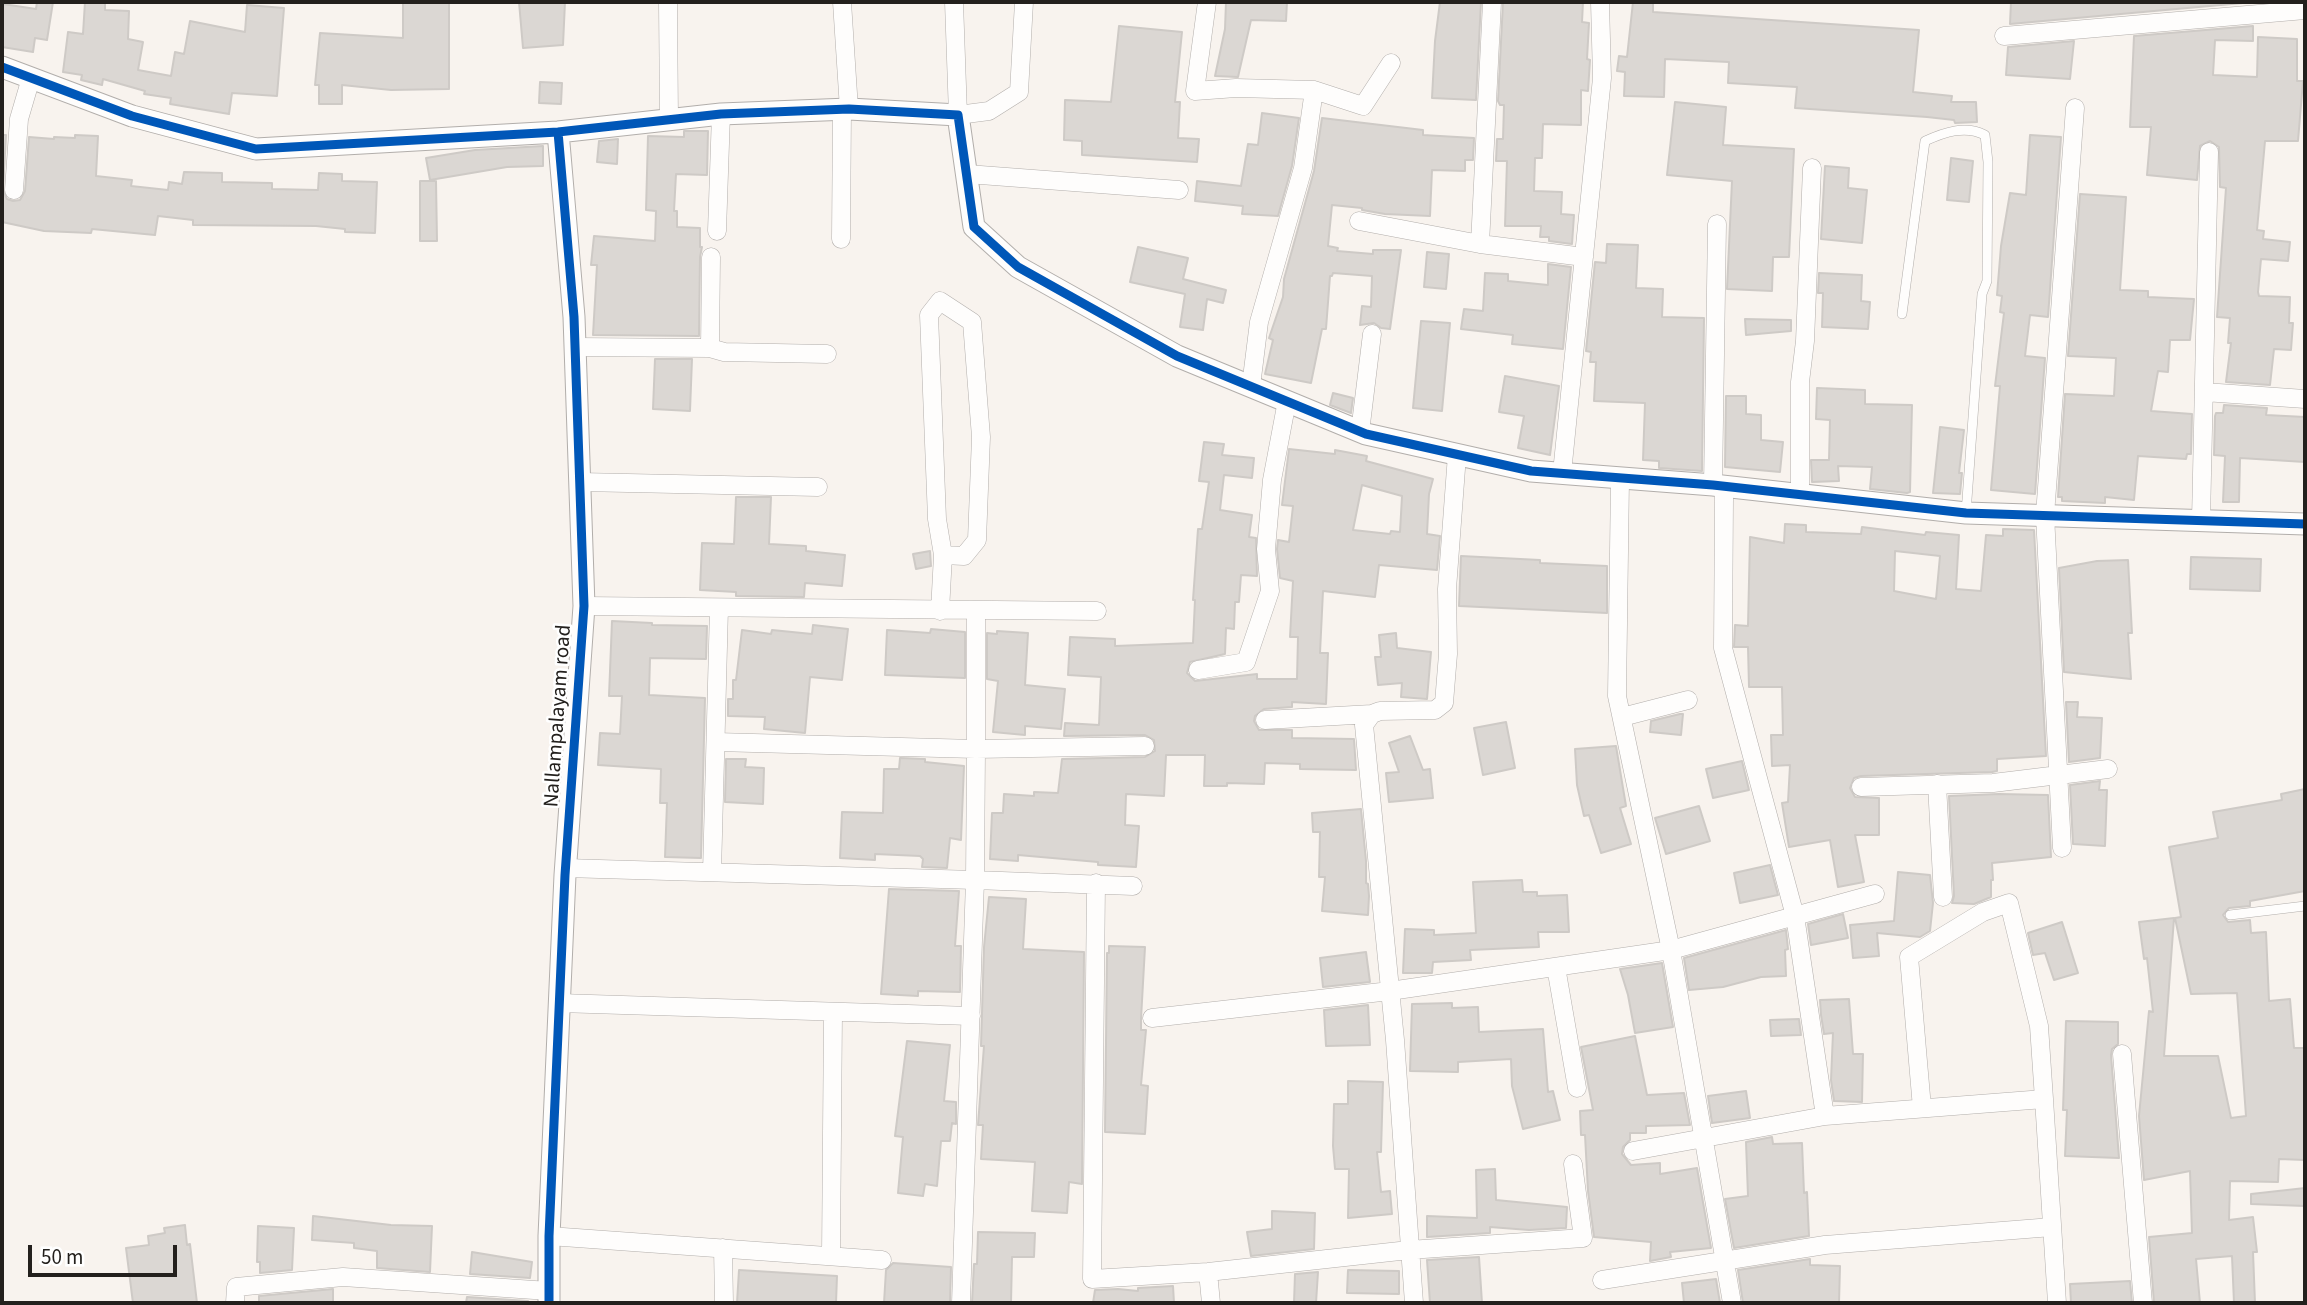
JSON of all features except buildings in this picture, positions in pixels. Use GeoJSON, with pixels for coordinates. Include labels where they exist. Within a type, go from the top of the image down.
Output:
{"type":"FeatureCollection","features":[{"type":"Feature","properties":{"kind":"street"},"geometry":{"type":"LineString","coordinates":[[668,2],[669,120]]}},
{"type":"Feature","properties":{"kind":"street"},"geometry":{"type":"LineString","coordinates":[[841,239],[845,109],[842,2]]}},
{"type":"Feature","properties":{"kind":"street"},"geometry":{"type":"LineString","coordinates":[[954,2],[958,115],[974,227],[1018,267],[1177,355],[1360,432],[1531,471],[1713,485],[1966,513],[2305,524]]}},
{"type":"Feature","properties":{"kind":"street"},"geometry":{"type":"LineString","coordinates":[[2,67],[132,116],[256,149],[558,132],[722,114],[845,109],[958,115],[989,111],[1019,92],[1024,2]]}},
{"type":"Feature","properties":{"kind":"street"},"geometry":{"type":"LineString","coordinates":[[1207,2],[1195,91],[1236,88],[1314,90],[1363,106],[1391,63]]}},
{"type":"Feature","properties":{"kind":"street"},"geometry":{"type":"LineString","coordinates":[[1480,244],[1492,2]]}},
{"type":"Feature","properties":{"kind":"street"},"geometry":{"type":"LineString","coordinates":[[1562,474],[1602,78],[1600,2]]}},
{"type":"Feature","properties":{"kind":"street"},"geometry":{"type":"LineString","coordinates":[[2004,36],[2305,10]]}},
{"type":"Feature","properties":{"kind":"street"},"geometry":{"type":"LineString","coordinates":[[14,190],[19,119],[31,78]]}},
{"type":"Feature","properties":{"kind":"street"},"geometry":{"type":"LineString","coordinates":[[1251,386],[1259,322],[1303,168],[1314,90]]}},
{"type":"Feature","properties":{"kind":"street"},"geometry":{"type":"LineString","coordinates":[[2062,848],[2045,515],[2075,108]]}},
{"type":"Feature","properties":{"kind":"street"},"geometry":{"type":"LineString","coordinates":[[717,231],[722,114]]}},
{"type":"Feature","properties":{"kind":"street","name":"Nallampalayam road"},"geometry":{"type":"LineString","coordinates":[[549,1297],[549,1236],[565,868],[584,606],[575,347],[558,132]]}},
{"type":"Feature","properties":{"kind":"street"},"geometry":{"type":"LineString","coordinates":[[2201,520],[2209,152]]}},
{"type":"Feature","properties":{"kind":"street"},"geometry":{"type":"LineString","coordinates":[[1800,494],[1800,382],[1805,341],[1812,169]]}},
{"type":"Feature","properties":{"kind":"street"},"geometry":{"type":"LineString","coordinates":[[967,174],[1179,190]]}},
{"type":"Feature","properties":{"kind":"street"},"geometry":{"type":"LineString","coordinates":[[1359,221],[1480,244],[1584,257]]}},
{"type":"Feature","properties":{"kind":"street"},"geometry":{"type":"LineString","coordinates":[[1713,485],[1717,224]]}},
{"type":"Feature","properties":{"kind":"street"},"geometry":{"type":"LineString","coordinates":[[710,348],[711,257]]}},
{"type":"Feature","properties":{"kind":"street"},"geometry":{"type":"LineString","coordinates":[[940,611],[943,555],[937,519],[929,315],[940,301],[972,322],[981,438],[977,540],[964,556],[943,555]]}},
{"type":"Feature","properties":{"kind":"street"},"geometry":{"type":"LineString","coordinates":[[1360,432],[1372,334]]}},
{"type":"Feature","properties":{"kind":"street"},"geometry":{"type":"LineString","coordinates":[[575,347],[710,348],[724,352],[827,354]]}},
{"type":"Feature","properties":{"kind":"street"},"geometry":{"type":"LineString","coordinates":[[2204,392],[2305,399]]}},
{"type":"Feature","properties":{"kind":"street"},"geometry":{"type":"LineString","coordinates":[[1198,670],[1246,662],[1253,647],[1270,592],[1266,549],[1272,480],[1287,401]]}},
{"type":"Feature","properties":{"kind":"street"},"geometry":{"type":"LineString","coordinates":[[1265,720],[1372,714],[1380,711],[1436,710],[1444,703],[1448,654],[1447,589],[1457,455]]}},
{"type":"Feature","properties":{"kind":"street"},"geometry":{"type":"LineString","coordinates":[[1620,479],[1617,696],[1671,950],[1732,1303]]}},
{"type":"Feature","properties":{"kind":"street"},"geometry":{"type":"LineString","coordinates":[[580,482],[818,486]]}},
{"type":"Feature","properties":{"kind":"street"},"geometry":{"type":"LineString","coordinates":[[1713,485],[1723,488],[1724,498],[1723,648],[1794,916],[1825,1116]]}},
{"type":"Feature","properties":{"kind":"street"},"geometry":{"type":"LineString","coordinates":[[584,606],[1097,611]]}},
{"type":"Feature","properties":{"kind":"street"},"geometry":{"type":"LineString","coordinates":[[712,872],[719,608]]}},
{"type":"Feature","properties":{"kind":"street"},"geometry":{"type":"LineString","coordinates":[[961,1303],[975,880],[976,611]]}},
{"type":"Feature","properties":{"kind":"street"},"geometry":{"type":"LineString","coordinates":[[1622,717],[1688,700]]}},
{"type":"Feature","properties":{"kind":"street"},"geometry":{"type":"LineString","coordinates":[[1372,714],[1364,725],[1396,1051],[1413,1303]]}},
{"type":"Feature","properties":{"kind":"street"},"geometry":{"type":"LineString","coordinates":[[716,742],[976,749],[1145,746]]}},
{"type":"Feature","properties":{"kind":"street"},"geometry":{"type":"LineString","coordinates":[[1861,787],[1993,783],[2108,769]]}},
{"type":"Feature","properties":{"kind":"street"},"geometry":{"type":"LineString","coordinates":[[1937,784],[1943,897]]}},
{"type":"Feature","properties":{"kind":"street"},"geometry":{"type":"LineString","coordinates":[[565,868],[1133,886]]}},
{"type":"Feature","properties":{"kind":"street"},"geometry":{"type":"LineString","coordinates":[[1096,883],[1092,1279],[1208,1272],[1409,1250],[1583,1238],[1573,1164]]}},
{"type":"Feature","properties":{"kind":"street"},"geometry":{"type":"LineString","coordinates":[[1152,1018],[1390,991],[1671,950],[1875,894]]}},
{"type":"Feature","properties":{"kind":"street"},"geometry":{"type":"LineString","coordinates":[[1922,1108],[1909,957],[1983,912],[2009,903],[2039,1026],[2057,1303]]}},
{"type":"Feature","properties":{"kind":"street"},"geometry":{"type":"LineString","coordinates":[[1556,967],[1577,1088]]}},
{"type":"Feature","properties":{"kind":"street"},"geometry":{"type":"LineString","coordinates":[[559,1003],[971,1016]]}},
{"type":"Feature","properties":{"kind":"street"},"geometry":{"type":"LineString","coordinates":[[831,1256],[833,1012]]}},
{"type":"Feature","properties":{"kind":"street"},"geometry":{"type":"LineString","coordinates":[[2122,1054],[2143,1303]]}},
{"type":"Feature","properties":{"kind":"street"},"geometry":{"type":"LineString","coordinates":[[1633,1151],[1825,1116],[2044,1099]]}},
{"type":"Feature","properties":{"kind":"street"},"geometry":{"type":"LineString","coordinates":[[1602,1280],[1825,1245],[2052,1227]]}},
{"type":"Feature","properties":{"kind":"street"},"geometry":{"type":"LineString","coordinates":[[549,1236],[882,1260]]}},
{"type":"Feature","properties":{"kind":"street"},"geometry":{"type":"LineString","coordinates":[[723,1248],[724,1303]]}},
{"type":"Feature","properties":{"kind":"street"},"geometry":{"type":"LineString","coordinates":[[1208,1272],[1211,1303]]}},
{"type":"Feature","properties":{"kind":"street"},"geometry":{"type":"LineString","coordinates":[[234,1303],[236,1287],[343,1277],[549,1297]]}},
{"type":"Feature","properties":{"kind":"lane"},"geometry":{"type":"LineString","coordinates":[[1902,314],[1925,141],[1944,132],[1972,128],[1985,135],[1987,281],[1982,295],[1966,513]]}},
{"type":"Feature","properties":{"kind":"lane"},"geometry":{"type":"LineString","coordinates":[[2230,915],[2305,906]]}},
{"type":"Feature","properties":{"kind":"cycle path"},"geometry":{"type":"LineString","coordinates":[[2,67],[132,116],[256,149],[558,132],[721,114],[849,109],[958,115],[974,227],[1018,267],[1177,356],[1366,434],[1531,471],[1713,485],[1966,513],[2305,524]]}},
{"type":"Feature","properties":{"kind":"cycle path"},"geometry":{"type":"LineString","coordinates":[[549,1303],[549,1236],[565,875],[584,606],[574,317],[558,132]]}}]}
